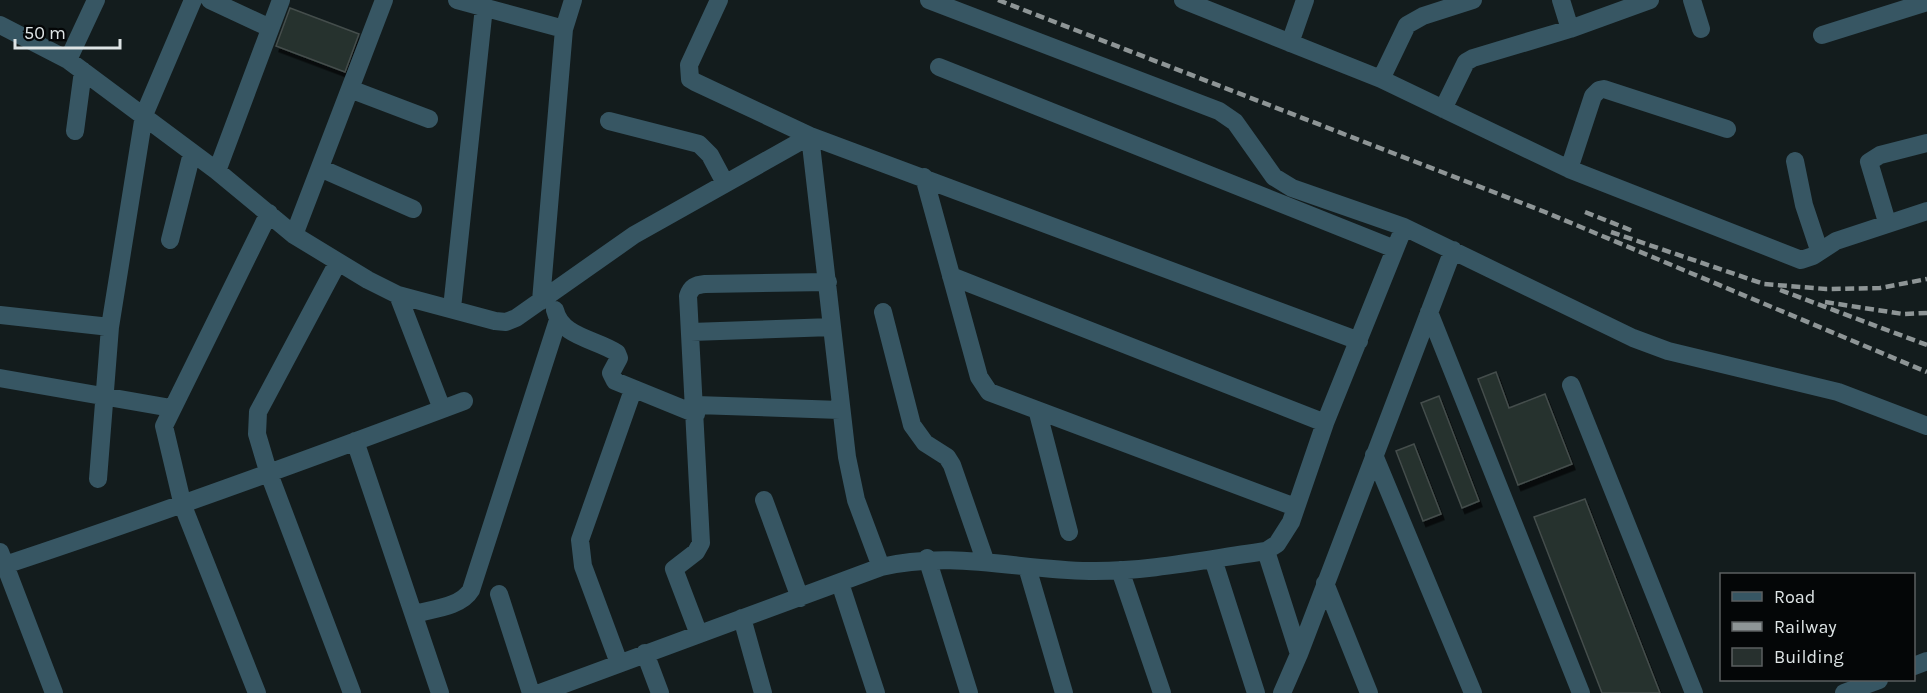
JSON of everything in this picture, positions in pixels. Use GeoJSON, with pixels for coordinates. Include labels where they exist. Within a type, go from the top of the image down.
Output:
{"type":"FeatureCollection","features":[{"type":"Feature","properties":{"kind":"street"},"geometry":{"type":"LineString","coordinates":[[69,60],[96,0]]}},
{"type":"Feature","properties":{"kind":"street"},"geometry":{"type":"LineString","coordinates":[[98,479],[110,327],[144,116],[193,0]]}},
{"type":"Feature","properties":{"kind":"street"},"geometry":{"type":"LineString","coordinates":[[211,0],[270,28]]}},
{"type":"Feature","properties":{"kind":"street"},"geometry":{"type":"LineString","coordinates":[[217,171],[281,0]]}},
{"type":"Feature","properties":{"kind":"street"},"geometry":{"type":"LineString","coordinates":[[294,235],[384,0]]}},
{"type":"Feature","properties":{"kind":"street"},"geometry":{"type":"LineString","coordinates":[[457,0],[564,29]]}},
{"type":"Feature","properties":{"kind":"street"},"geometry":{"type":"LineString","coordinates":[[573,0],[564,29],[546,297],[558,320],[566,328],[617,353],[619,358],[611,372],[611,378],[633,390],[696,410],[840,410]]}},
{"type":"Feature","properties":{"kind":"street"},"geometry":{"type":"LineString","coordinates":[[719,0],[689,65],[690,79],[810,136],[1359,341]]}},
{"type":"Feature","properties":{"kind":"street"},"geometry":{"type":"LineString","coordinates":[[929,0],[1219,111],[1235,122],[1264,165],[1284,183],[1404,227],[1633,338],[1668,351],[1838,392],[1927,426]]}},
{"type":"Feature","properties":{"kind":"street"},"geometry":{"type":"LineString","coordinates":[[1183,0],[1381,79],[1569,169],[1802,260],[1813,256],[1836,241],[1887,222],[1927,211]]}},
{"type":"Feature","properties":{"kind":"street"},"geometry":{"type":"LineString","coordinates":[[1290,43],[1305,0]]}},
{"type":"Feature","properties":{"kind":"street"},"geometry":{"type":"LineString","coordinates":[[1561,0],[1570,29]]}},
{"type":"Feature","properties":{"kind":"street"},"geometry":{"type":"LineString","coordinates":[[1443,109],[1467,62],[1650,0]]}},
{"type":"Feature","properties":{"kind":"street"},"geometry":{"type":"LineString","coordinates":[[1692,0],[1701,29]]}},
{"type":"Feature","properties":{"kind":"street"},"geometry":{"type":"LineString","coordinates":[[1381,79],[1407,25],[1423,16],[1464,1]]}},
{"type":"Feature","properties":{"kind":"street"},"geometry":{"type":"LineString","coordinates":[[1822,35],[1927,2]]}},
{"type":"Feature","properties":{"kind":"street"},"geometry":{"type":"LineString","coordinates":[[452,308],[484,7]]}},
{"type":"Feature","properties":{"kind":"street"},"geometry":{"type":"LineString","coordinates":[[0,25],[69,60],[217,171],[294,235],[338,262],[398,295],[506,322],[546,297],[634,235],[810,136]]}},
{"type":"Feature","properties":{"kind":"street"},"geometry":{"type":"LineString","coordinates":[[939,67],[1395,249]]}},
{"type":"Feature","properties":{"kind":"street"},"geometry":{"type":"LineString","coordinates":[[75,131],[83,71]]}},
{"type":"Feature","properties":{"kind":"street"},"geometry":{"type":"LineString","coordinates":[[350,89],[429,119]]}},
{"type":"Feature","properties":{"kind":"street"},"geometry":{"type":"LineString","coordinates":[[1569,169],[1593,96],[1599,90],[1604,89],[1727,129]]}},
{"type":"Feature","properties":{"kind":"street"},"geometry":{"type":"LineString","coordinates":[[609,121],[699,144],[710,155],[725,183]]}},
{"type":"Feature","properties":{"kind":"street"},"geometry":{"type":"LineString","coordinates":[[810,136],[828,282],[840,410],[856,500],[881,567]]}},
{"type":"Feature","properties":{"kind":"street"},"geometry":{"type":"LineString","coordinates":[[1887,222],[1869,162],[1880,156],[1927,143]]}},
{"type":"Feature","properties":{"kind":"street"},"geometry":{"type":"LineString","coordinates":[[170,240],[192,153]]}},
{"type":"Feature","properties":{"kind":"street"},"geometry":{"type":"LineString","coordinates":[[1795,161],[1804,205],[1819,250]]}},
{"type":"Feature","properties":{"kind":"street"},"geometry":{"type":"LineString","coordinates":[[320,168],[413,209]]}},
{"type":"Feature","properties":{"kind":"street"},"geometry":{"type":"LineString","coordinates":[[924,177],[983,386],[999,398],[1295,507]]}},
{"type":"Feature","properties":{"kind":"street"},"geometry":{"type":"LineString","coordinates":[[257,693],[183,506],[164,426],[269,213]]}},
{"type":"Feature","properties":{"kind":"street"},"geometry":{"type":"LineString","coordinates":[[540,693],[563,689],[619,663],[699,632],[881,567],[927,558],[985,560],[1027,567],[1120,570],[1266,551],[1277,544],[1287,532],[1325,423],[1404,227]]}},
{"type":"Feature","properties":{"kind":"street"},"geometry":{"type":"LineString","coordinates":[[1282,693],[1299,654],[1453,250]]}},
{"type":"Feature","properties":{"kind":"street"},"geometry":{"type":"LineString","coordinates":[[338,262],[258,412],[257,434],[268,471],[352,693]]}},
{"type":"Feature","properties":{"kind":"street"},"geometry":{"type":"LineString","coordinates":[[951,276],[1325,423]]}},
{"type":"Feature","properties":{"kind":"street"},"geometry":{"type":"LineString","coordinates":[[699,632],[674,569],[696,552],[701,543],[696,410],[688,296],[696,285],[828,282]]}},
{"type":"Feature","properties":{"kind":"street"},"geometry":{"type":"LineString","coordinates":[[398,295],[442,409]]}},
{"type":"Feature","properties":{"kind":"street"},"geometry":{"type":"LineString","coordinates":[[883,312],[912,425],[925,443],[947,457],[952,465],[985,560]]}},
{"type":"Feature","properties":{"kind":"street"},"geometry":{"type":"LineString","coordinates":[[1429,312],[1581,693]]}},
{"type":"Feature","properties":{"kind":"street"},"geometry":{"type":"LineString","coordinates":[[0,315],[110,327]]}},
{"type":"Feature","properties":{"kind":"street"},"geometry":{"type":"LineString","coordinates":[[414,614],[456,602],[466,597],[471,590],[558,320]]}},
{"type":"Feature","properties":{"kind":"street"},"geometry":{"type":"LineString","coordinates":[[691,332],[832,327]]}},
{"type":"Feature","properties":{"kind":"street"},"geometry":{"type":"LineString","coordinates":[[0,378],[171,408]]}},
{"type":"Feature","properties":{"kind":"street"},"geometry":{"type":"LineString","coordinates":[[1571,385],[1694,693]]}},
{"type":"Feature","properties":{"kind":"street"},"geometry":{"type":"LineString","coordinates":[[619,663],[583,566],[580,540],[633,390]]}},
{"type":"Feature","properties":{"kind":"street"},"geometry":{"type":"LineString","coordinates":[[54,693],[9,600],[2,558],[183,506],[268,471],[464,401]]}},
{"type":"Feature","properties":{"kind":"street"},"geometry":{"type":"LineString","coordinates":[[1038,413],[1069,532]]}},
{"type":"Feature","properties":{"kind":"street"},"geometry":{"type":"LineString","coordinates":[[355,441],[440,693]]}},
{"type":"Feature","properties":{"kind":"street"},"geometry":{"type":"LineString","coordinates":[[1374,455],[1473,693]]}},
{"type":"Feature","properties":{"kind":"street"},"geometry":{"type":"LineString","coordinates":[[764,500],[800,597]]}},
{"type":"Feature","properties":{"kind":"street"},"geometry":{"type":"LineString","coordinates":[[1266,551],[1299,654]]}},
{"type":"Feature","properties":{"kind":"street"},"geometry":{"type":"LineString","coordinates":[[927,558],[969,693]]}},
{"type":"Feature","properties":{"kind":"street"},"geometry":{"type":"LineString","coordinates":[[1213,559],[1256,693]]}},
{"type":"Feature","properties":{"kind":"street"},"geometry":{"type":"LineString","coordinates":[[1027,567],[1065,693]]}},
{"type":"Feature","properties":{"kind":"street"},"geometry":{"type":"LineString","coordinates":[[1120,570],[1162,693]]}},
{"type":"Feature","properties":{"kind":"street"},"geometry":{"type":"LineString","coordinates":[[840,583],[876,693]]}},
{"type":"Feature","properties":{"kind":"street"},"geometry":{"type":"LineString","coordinates":[[1325,583],[1369,693]]}},
{"type":"Feature","properties":{"kind":"street"},"geometry":{"type":"LineString","coordinates":[[499,594],[531,693]]}},
{"type":"Feature","properties":{"kind":"street"},"geometry":{"type":"LineString","coordinates":[[742,618],[763,693]]}},
{"type":"Feature","properties":{"kind":"street"},"geometry":{"type":"LineString","coordinates":[[645,653],[660,693]]}},
{"type":"Feature","properties":{"kind":"street"},"geometry":{"type":"LineString","coordinates":[[1844,693],[1876,681]]}},
{"type":"Feature","properties":{"kind":"building"},"geometry":{"type":"Polygon","coordinates":[[[290,8],[359,34],[345,72],[276,46],[290,8]]]}},
{"type":"Feature","properties":{"kind":"building"},"geometry":{"type":"Polygon","coordinates":[[[1496,372],[1509,408],[1545,394],[1572,464],[1518,485],[1478,379],[1496,372]]]}},
{"type":"Feature","properties":{"kind":"building"},"geometry":{"type":"Polygon","coordinates":[[[1439,396],[1479,501],[1462,508],[1421,403],[1439,396]]]}},
{"type":"Feature","properties":{"kind":"building"},"geometry":{"type":"Polygon","coordinates":[[[1414,444],[1441,514],[1423,521],[1396,451],[1414,444]]]}},
{"type":"Feature","properties":{"kind":"building"},"geometry":{"type":"Polygon","coordinates":[[[1585,499],[1660,693],[1602,693],[1534,517],[1585,499]]]}},
{"type":"Feature","properties":{"kind":"railway"},"geometry":{"type":"LineString","coordinates":[[998,0],[1545,212],[1927,372]]}},
{"type":"Feature","properties":{"kind":"railway"},"geometry":{"type":"LineString","coordinates":[[1585,212],[1633,231]]}},
{"type":"Feature","properties":{"kind":"railway"},"geometry":{"type":"LineString","coordinates":[[1611,232],[1764,284],[1826,289],[1880,288],[1927,279]]}},
{"type":"Feature","properties":{"kind":"railway"},"geometry":{"type":"LineString","coordinates":[[1780,290],[1927,345]]}},
{"type":"Feature","properties":{"kind":"railway"},"geometry":{"type":"LineString","coordinates":[[1825,302],[1903,314],[1927,313]]}}]}
